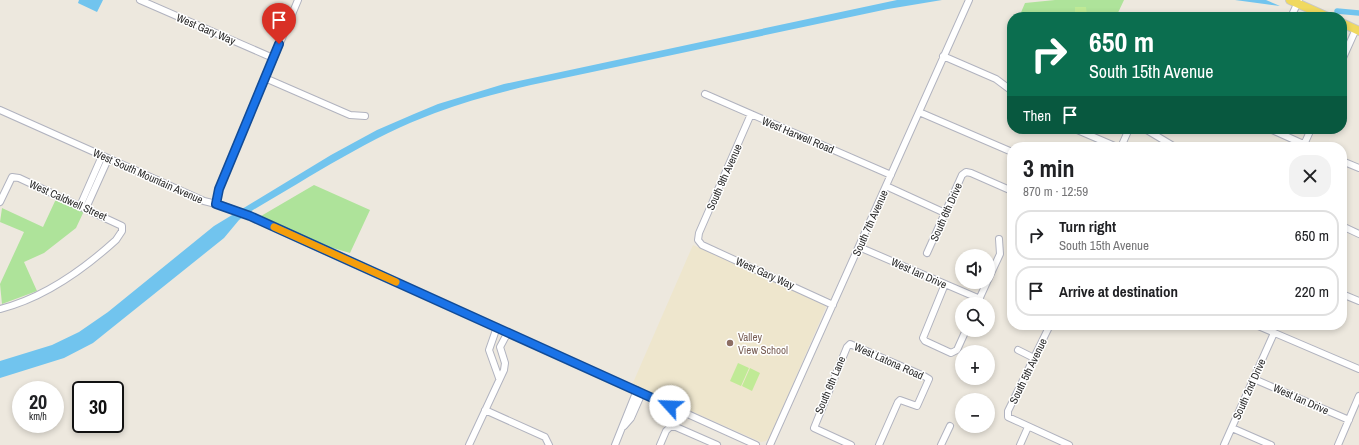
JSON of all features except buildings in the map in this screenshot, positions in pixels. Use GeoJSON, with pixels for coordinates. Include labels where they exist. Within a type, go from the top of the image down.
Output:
{"type":"FeatureCollection","features":[{"type":"Feature","properties":{"kind":"main road"},"geometry":{"type":"LineString","coordinates":[[1295,1],[1318,12]]}},
{"type":"Feature","properties":{"kind":"main road"},"geometry":{"type":"LineString","coordinates":[[1347,25],[1357,30]]}},
{"type":"Feature","properties":{"kind":"street","name":"West Gary Way"},"geometry":{"type":"LineString","coordinates":[[140,0],[273,58]]}},
{"type":"Feature","properties":{"kind":"street"},"geometry":{"type":"LineString","coordinates":[[216,204],[219,189],[298,0]]}},
{"type":"Feature","properties":{"kind":"street","name":"South 7th Avenue"},"geometry":{"type":"LineString","coordinates":[[770,445],[968,0]]}},
{"type":"Feature","properties":{"kind":"street"},"geometry":{"type":"LineString","coordinates":[[1292,12],[1295,1]]}},
{"type":"Feature","properties":{"kind":"street"},"geometry":{"type":"LineString","coordinates":[[1347,50],[1357,30]]}},
{"type":"Feature","properties":{"kind":"street"},"geometry":{"type":"LineString","coordinates":[[943,56],[1007,85]]}},
{"type":"Feature","properties":{"kind":"street"},"geometry":{"type":"LineString","coordinates":[[265,78],[350,115],[365,116]]}},
{"type":"Feature","properties":{"kind":"street","name":"West Harwell Road"},"geometry":{"type":"LineString","coordinates":[[706,94],[891,174]]}},
{"type":"Feature","properties":{"kind":"street","name":"West South Mountain Avenue"},"geometry":{"type":"LineString","coordinates":[[0,110],[204,201],[248,215],[756,445]]}},
{"type":"Feature","properties":{"kind":"street"},"geometry":{"type":"LineString","coordinates":[[919,112],[1007,150]]}},
{"type":"Feature","properties":{"kind":"street","name":"South 9th Avenue"},"geometry":{"type":"LineString","coordinates":[[698,240],[699,233],[751,114]]}},
{"type":"Feature","properties":{"kind":"street"},"geometry":{"type":"LineString","coordinates":[[1087,134],[1105,142]]}},
{"type":"Feature","properties":{"kind":"street"},"geometry":{"type":"LineString","coordinates":[[1153,134],[1167,142]]}},
{"type":"Feature","properties":{"kind":"street"},"geometry":{"type":"LineString","coordinates":[[1281,134],[1298,142]]}},
{"type":"Feature","properties":{"kind":"street"},"geometry":{"type":"LineString","coordinates":[[83,207],[105,157]]}},
{"type":"Feature","properties":{"kind":"street"},"geometry":{"type":"LineString","coordinates":[[1347,163],[1359,168]]}},
{"type":"Feature","properties":{"kind":"street","name":"South 6th Drive"},"geometry":{"type":"LineString","coordinates":[[927,253],[962,175],[966,172],[1007,188]]}},
{"type":"Feature","properties":{"kind":"street","name":"West Caldwell Street"},"geometry":{"type":"LineString","coordinates":[[0,202],[12,177],[19,178],[122,226],[122,231],[111,244],[63,282],[18,303],[0,309]]}},
{"type":"Feature","properties":{"kind":"street"},"geometry":{"type":"LineString","coordinates":[[886,186],[945,213]]}},
{"type":"Feature","properties":{"kind":"street"},"geometry":{"type":"LineString","coordinates":[[1347,228],[1359,234]]}},
{"type":"Feature","properties":{"kind":"street"},"geometry":{"type":"LineString","coordinates":[[995,265],[1000,254],[999,239]]}},
{"type":"Feature","properties":{"kind":"street","name":"West Gary Way"},"geometry":{"type":"LineString","coordinates":[[698,240],[702,246],[833,305]]}},
{"type":"Feature","properties":{"kind":"street","name":"West Ian Drive"},"geometry":{"type":"LineString","coordinates":[[859,247],[945,284],[969,297]]}},
{"type":"Feature","properties":{"kind":"street"},"geometry":{"type":"LineString","coordinates":[[945,284],[923,338],[925,341],[951,353],[957,350],[963,337]]}},
{"type":"Feature","properties":{"kind":"street"},"geometry":{"type":"LineString","coordinates":[[1347,296],[1359,301]]}},
{"type":"Feature","properties":{"kind":"street"},"geometry":{"type":"LineString","coordinates":[[497,327],[489,346],[489,352],[499,378]]}},
{"type":"Feature","properties":{"kind":"street","name":"South 5th Avenue"},"geometry":{"type":"LineString","coordinates":[[1028,427],[1008,417],[1008,411],[1048,330]]}},
{"type":"Feature","properties":{"kind":"street"},"geometry":{"type":"LineString","coordinates":[[1267,330],[1359,369]]}},
{"type":"Feature","properties":{"kind":"street"},"geometry":{"type":"LineString","coordinates":[[469,445],[505,367],[500,350],[508,332]]}},
{"type":"Feature","properties":{"kind":"street","name":"South 2nd Drive"},"geometry":{"type":"LineString","coordinates":[[1224,445],[1274,333]]}},
{"type":"Feature","properties":{"kind":"street","name":"West Latona Road"},"geometry":{"type":"LineString","coordinates":[[850,344],[928,379],[917,406],[900,400],[880,445]]}},
{"type":"Feature","properties":{"kind":"street","name":"South 6th Lane"},"geometry":{"type":"LineString","coordinates":[[844,444],[814,428],[814,424],[847,347],[850,344]]}},
{"type":"Feature","properties":{"kind":"street"},"geometry":{"type":"LineString","coordinates":[[489,352],[500,350]]}},
{"type":"Feature","properties":{"kind":"street"},"geometry":{"type":"LineString","coordinates":[[1018,350],[1034,358]]}},
{"type":"Feature","properties":{"kind":"street","name":"West Ian Drive"},"geometry":{"type":"LineString","coordinates":[[1254,379],[1349,420]]}},
{"type":"Feature","properties":{"kind":"street"},"geometry":{"type":"LineString","coordinates":[[615,445],[639,391]]}},
{"type":"Feature","properties":{"kind":"street"},"geometry":{"type":"LineString","coordinates":[[1338,445],[1359,396]]}},
{"type":"Feature","properties":{"kind":"street"},"geometry":{"type":"LineString","coordinates":[[485,410],[545,437],[549,443]]}},
{"type":"Feature","properties":{"kind":"street"},"geometry":{"type":"LineString","coordinates":[[660,445],[666,431],[670,427],[676,426],[717,445]]}},
{"type":"Feature","properties":{"kind":"street"},"geometry":{"type":"LineString","coordinates":[[941,445],[950,426]]}},
{"type":"Feature","properties":{"kind":"street"},"geometry":{"type":"LineString","coordinates":[[1020,445],[1028,427],[1069,445]]}},
{"type":"Feature","properties":{"kind":"street"},"geometry":{"type":"LineString","coordinates":[[1232,428],[1271,445]]}},
{"type":"Feature","properties":{"kind":"shaded area","name":"Valley View School"},"geometry":{"type":"Polygon","coordinates":[[[693,245],[824,304],[826,307],[770,437],[766,441],[761,442],[632,385],[693,245]]]}},
{"type":"Feature","properties":{"kind":"green space"},"geometry":{"type":"Polygon","coordinates":[[[1055,0],[1124,0],[1118,12],[1021,12],[1025,3],[1055,0]]]}},
{"type":"Feature","properties":{"kind":"green space"},"geometry":{"type":"Polygon","coordinates":[[[1075,7],[1086,7],[1086,12],[1075,12],[1075,7]]]}},
{"type":"Feature","properties":{"kind":"green space"},"geometry":{"type":"Polygon","coordinates":[[[314,185],[370,210],[350,253],[326,246],[261,216],[314,185]]]}},
{"type":"Feature","properties":{"kind":"green space"},"geometry":{"type":"Polygon","coordinates":[[[56,199],[84,211],[76,228],[44,253],[24,262],[37,291],[2,304],[0,284],[24,232],[0,222],[2,208],[43,227],[56,199]]]}},
{"type":"Feature","properties":{"kind":"green space"},"geometry":{"type":"Polygon","coordinates":[[[738,363],[749,368],[741,386],[730,381],[738,363]]]}},
{"type":"Feature","properties":{"kind":"green space"},"geometry":{"type":"Polygon","coordinates":[[[750,368],[760,373],[752,391],[742,386],[750,368]]]}},
{"type":"Feature","properties":{"kind":"water"},"geometry":{"type":"Polygon","coordinates":[[[79,0],[103,0],[97,12],[78,3],[79,0]]]}},
{"type":"Feature","properties":{"kind":"water"},"geometry":{"type":"Polygon","coordinates":[[[897,0],[942,0],[888,9],[531,85],[458,105],[411,123],[364,145],[253,210],[239,220],[224,238],[93,343],[64,358],[0,378],[0,361],[52,345],[79,332],[108,312],[214,226],[331,155],[377,130],[414,114],[438,104],[504,84],[897,0]]]}},
{"type":"Feature","properties":{"kind":"water"},"geometry":{"type":"Polygon","coordinates":[[[1235,0],[1266,0],[1280,6],[1235,0]]]}},
{"type":"Feature","properties":{"kind":"waterway"},"geometry":{"type":"LineString","coordinates":[[1337,11],[1359,13]]}},
{"type":"Feature","properties":{"kind":"slow traffic"},"geometry":{"type":"LineString","coordinates":[[274,227],[396,282]]}},
{"type":"Feature","properties":{"kind":"place","name":"Valley View School"},"geometry":{"type":"Point","coordinates":[730,343]}},
{"type":"Feature","properties":{"kind":"route"},"geometry":{"type":"LineString","coordinates":[[279,44],[219,189],[216,204],[250,216],[670,406]]}}]}
